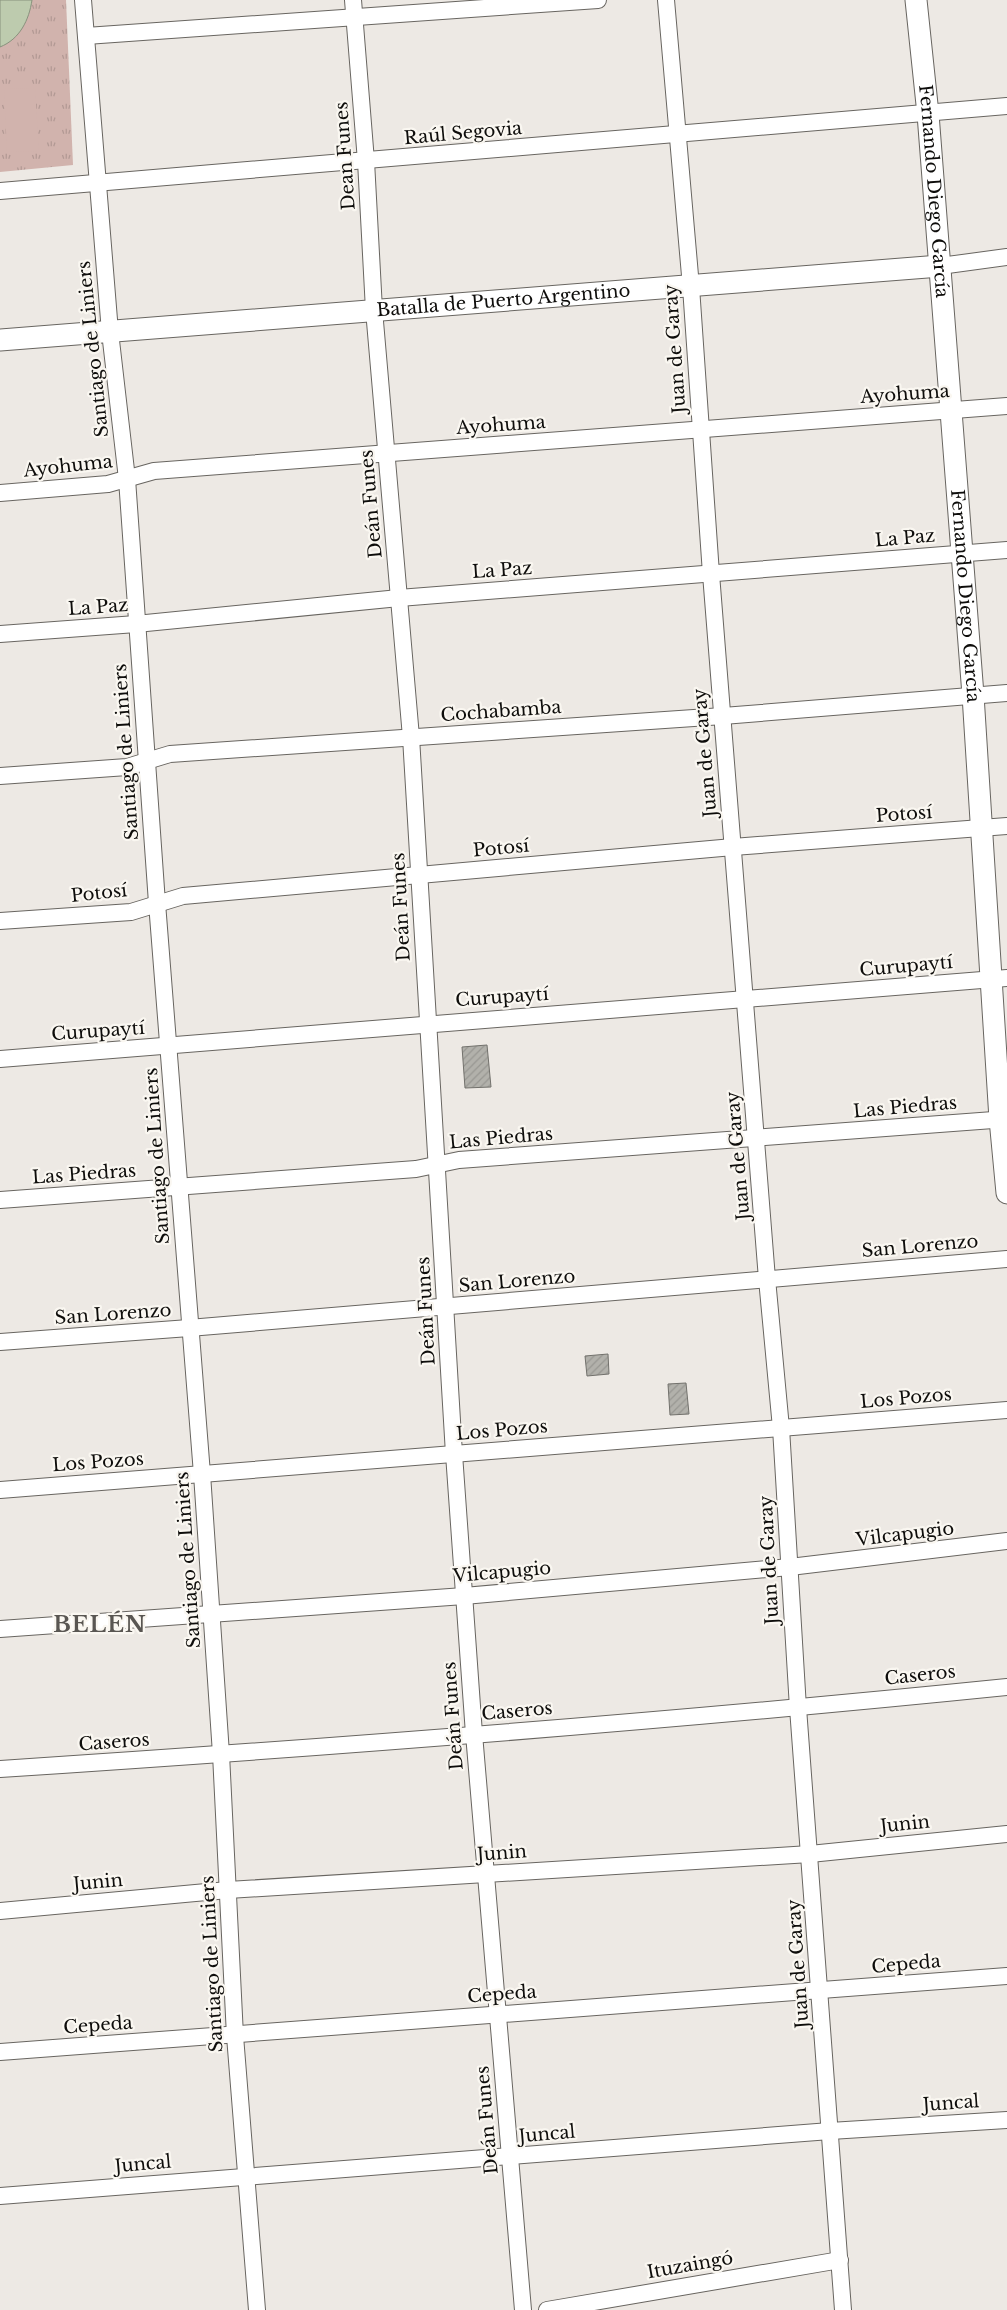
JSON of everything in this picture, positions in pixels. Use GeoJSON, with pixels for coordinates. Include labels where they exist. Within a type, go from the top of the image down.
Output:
{"type":"FeatureCollection","features":[{"type":"Feature","properties":{"kind":"main road","name":"Fernando Diego García"},"geometry":{"type":"LineString","coordinates":[[916,0],[928,114],[940,266],[973,696],[981,828],[999,978],[1007,1193]]}},
{"type":"Feature","properties":{"kind":"main road","name":"Batalla de Puerto Argentino"},"geometry":{"type":"LineString","coordinates":[[0,340],[940,266]]}},
{"type":"Feature","properties":{"kind":"street","name":"Santiago de Liniers"},"geometry":{"type":"LineString","coordinates":[[83,0],[110,332],[127,479],[136,624],[148,762],[189,1328],[202,1474],[221,1754],[235,2036],[257,2310]]}},
{"type":"Feature","properties":{"kind":"street","name":"Dean Funes"},"geometry":{"type":"LineString","coordinates":[[353,0],[366,161],[374,310]]}},
{"type":"Feature","properties":{"kind":"street"},"geometry":{"type":"LineString","coordinates":[[86,36],[598,0]]}},
{"type":"Feature","properties":{"kind":"street","name":"Juan de Garay"},"geometry":{"type":"LineString","coordinates":[[666,0],[691,287],[711,574],[767,1279],[782,1428],[798,1708],[843,2310]]}},
{"type":"Feature","properties":{"kind":"street","name":"Raúl Segovia"},"geometry":{"type":"LineString","coordinates":[[0,191],[1007,106]]}},
{"type":"Feature","properties":{"kind":"street","name":"Batalla de Puerto Argentino"},"geometry":{"type":"LineString","coordinates":[[940,266],[1007,257]]}},
{"type":"Feature","properties":{"kind":"street","name":"Deán Funes"},"geometry":{"type":"LineString","coordinates":[[374,310],[411,737],[454,1454],[474,1734],[523,2310]]}},
{"type":"Feature","properties":{"kind":"street","name":"Ayohuma"},"geometry":{"type":"LineString","coordinates":[[0,493],[108,484],[154,471],[1007,406]]}},
{"type":"Feature","properties":{"kind":"street","name":"La Paz"},"geometry":{"type":"LineString","coordinates":[[0,634],[136,624],[399,598],[1007,550]]}},
{"type":"Feature","properties":{"kind":"street","name":"Cochabamba"},"geometry":{"type":"LineString","coordinates":[[0,776],[127,767],[170,754],[723,716],[1007,693]]}},
{"type":"Feature","properties":{"kind":"street","name":"Potosí"},"geometry":{"type":"LineString","coordinates":[[0,922],[131,912],[183,896],[733,847],[1007,826]]}},
{"type":"Feature","properties":{"kind":"street","name":"Curupaytí"},"geometry":{"type":"LineString","coordinates":[[0,1058],[169,1046],[428,1023],[999,978]]}},
{"type":"Feature","properties":{"kind":"street","name":"Las Piedras"},"geometry":{"type":"LineString","coordinates":[[0,1200],[416,1169],[459,1160],[1004,1119]]}},
{"type":"Feature","properties":{"kind":"street","name":"San Lorenzo"},"geometry":{"type":"LineString","coordinates":[[0,1342],[1007,1260]]}},
{"type":"Feature","properties":{"kind":"street","name":"Los Pozos"},"geometry":{"type":"LineString","coordinates":[[0,1490],[1007,1410]]}},
{"type":"Feature","properties":{"kind":"street","name":"Vilcapugio"},"geometry":{"type":"LineString","coordinates":[[0,1629],[464,1596],[790,1567],[1007,1542]]}},
{"type":"Feature","properties":{"kind":"street","name":"Caseros"},"geometry":{"type":"LineString","coordinates":[[0,1769],[221,1754],[798,1708],[1007,1687]]}},
{"type":"Feature","properties":{"kind":"street","name":"Junin"},"geometry":{"type":"LineString","coordinates":[[0,1911],[228,1890],[810,1854],[1007,1834]]}},
{"type":"Feature","properties":{"kind":"street","name":"Cepeda"},"geometry":{"type":"LineString","coordinates":[[0,2052],[235,2036],[497,2014],[1007,1976]]}},
{"type":"Feature","properties":{"kind":"street","name":"Juncal"},"geometry":{"type":"LineString","coordinates":[[0,2196],[830,2131],[1007,2120]]}},
{"type":"Feature","properties":{"kind":"street","name":"Ituzaingó"},"geometry":{"type":"LineString","coordinates":[[547,2310],[840,2260]]}},
{"type":"Feature","properties":{"kind":"green space"},"geometry":{"type":"Polygon","coordinates":[[[0,0],[66,0],[73,165],[0,172],[0,0]]]}},
{"type":"Feature","properties":{"kind":"green space"},"geometry":{"type":"Polygon","coordinates":[[[35,88],[39,151],[7,152],[4,89],[35,88]]]}},
{"type":"Feature","properties":{"kind":"shaded area"},"geometry":{"type":"Polygon","coordinates":[[[0,0],[32,0],[29,15],[18,34],[7,44],[0,47],[0,0]]]}},
{"type":"Feature","properties":{"kind":"building"},"geometry":{"type":"Polygon","coordinates":[[[487,1045],[491,1087],[465,1088],[462,1047],[487,1045]]]}},
{"type":"Feature","properties":{"kind":"building"},"geometry":{"type":"Polygon","coordinates":[[[608,1354],[609,1374],[587,1376],[585,1356],[608,1354]]]}},
{"type":"Feature","properties":{"kind":"building"},"geometry":{"type":"Polygon","coordinates":[[[686,1383],[689,1414],[670,1415],[668,1384],[686,1383]]]}},
{"type":"Feature","properties":{"kind":"district","name":"BELÉN"},"geometry":{"type":"Point","coordinates":[100,1624]}}]}
